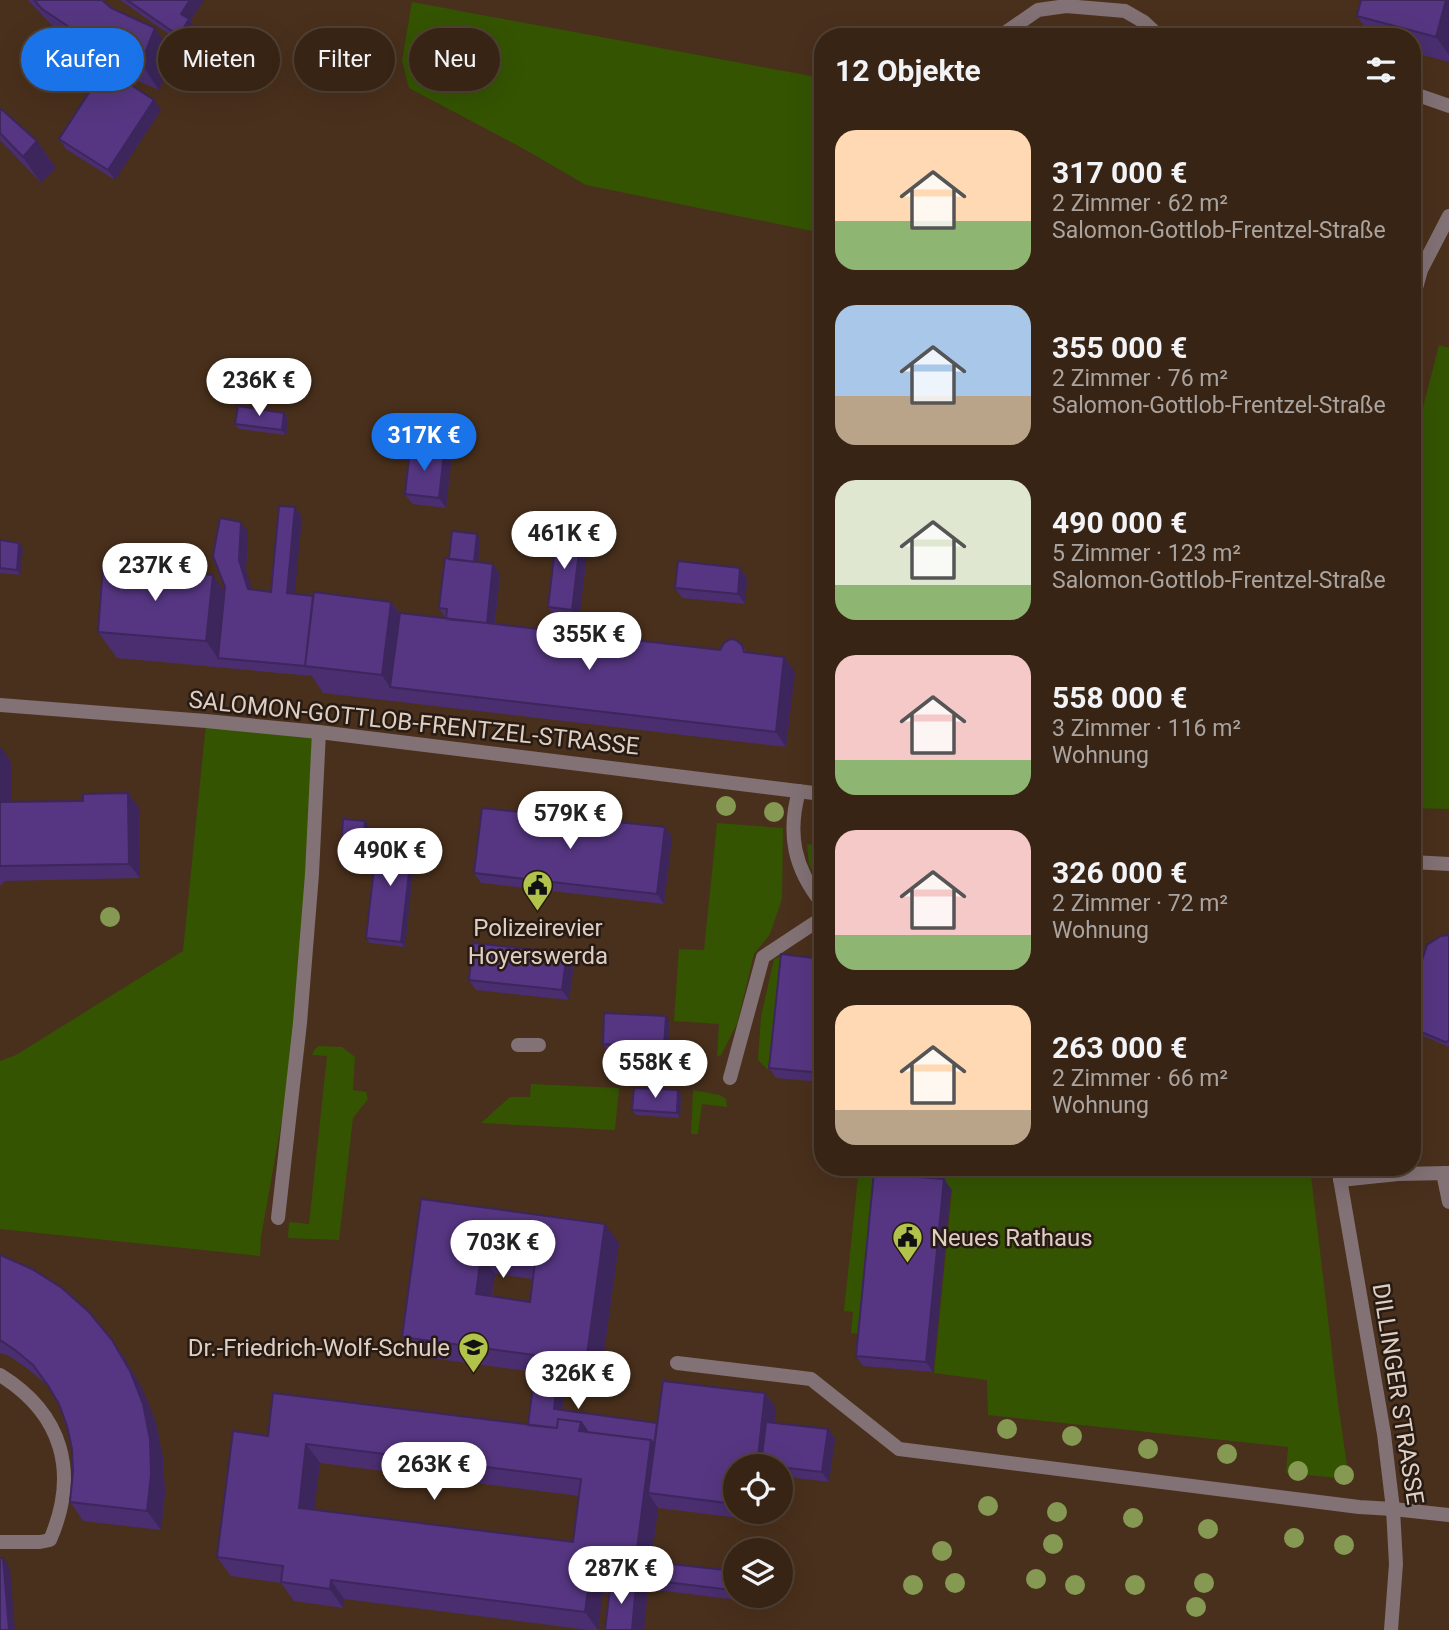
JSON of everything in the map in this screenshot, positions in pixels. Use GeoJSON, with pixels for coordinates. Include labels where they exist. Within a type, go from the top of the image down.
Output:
{"type":"FeatureCollection","features":[{"type":"Feature","properties":{"kind":"street"},"geometry":{"type":"LineString","coordinates":[[1012,28],[1038,10],[1066,6],[1125,11],[1150,28]]}},
{"type":"Feature","properties":{"kind":"street"},"geometry":{"type":"LineString","coordinates":[[1421,96],[1449,106]]}},
{"type":"Feature","properties":{"kind":"street"},"geometry":{"type":"LineString","coordinates":[[1421,260],[1449,216]]}},
{"type":"Feature","properties":{"kind":"street","name":"SALOMON-GOTTLOB-FRENTZEL-STRASSE"},"geometry":{"type":"LineString","coordinates":[[0,705],[319,732],[814,793]]}},
{"type":"Feature","properties":{"kind":"street"},"geometry":{"type":"LineString","coordinates":[[278,1218],[300,1023],[312,874],[319,732]]}},
{"type":"Feature","properties":{"kind":"street"},"geometry":{"type":"LineString","coordinates":[[799,791],[792,824],[795,852],[802,873],[814,891]]}},
{"type":"Feature","properties":{"kind":"street"},"geometry":{"type":"LineString","coordinates":[[1421,862],[1449,864]]}},
{"type":"Feature","properties":{"kind":"street"},"geometry":{"type":"LineString","coordinates":[[730,1078],[763,957],[814,923]]}},
{"type":"Feature","properties":{"kind":"street"},"geometry":{"type":"LineString","coordinates":[[518,1045],[539,1045]]}},
{"type":"Feature","properties":{"kind":"street"},"geometry":{"type":"LineString","coordinates":[[1421,1174],[1446,1173],[1449,1202]]}},
{"type":"Feature","properties":{"kind":"street","name":"DILLINGER STRASSE"},"geometry":{"type":"LineString","coordinates":[[1339,1176],[1384,1434],[1394,1509],[1396,1564],[1391,1630]]}},
{"type":"Feature","properties":{"kind":"street"},"geometry":{"type":"LineString","coordinates":[[677,1363],[811,1379],[899,1448],[1359,1507],[1449,1515]]}},
{"type":"Feature","properties":{"kind":"street"},"geometry":{"type":"LineString","coordinates":[[0,1376],[18,1387],[47,1419],[56,1438],[65,1479],[61,1510],[50,1540],[0,1542]]}},
{"type":"Feature","properties":{"kind":"green space"},"geometry":{"type":"Polygon","coordinates":[[[412,2],[814,77],[814,231],[586,185],[415,91],[500,91],[500,28],[409,28],[409,88],[402,61],[412,2]]]}},
{"type":"Feature","properties":{"kind":"green space"},"geometry":{"type":"Polygon","coordinates":[[[1439,345],[1449,348],[1449,809],[1421,808],[1421,415],[1439,345]]]}},
{"type":"Feature","properties":{"kind":"green space"},"geometry":{"type":"Polygon","coordinates":[[[206,724],[318,735],[299,1024],[261,1237],[260,1256],[0,1229],[0,1061],[16,1055],[183,951],[206,724]]]}},
{"type":"Feature","properties":{"kind":"green space"},"geometry":{"type":"Polygon","coordinates":[[[717,823],[783,828],[782,899],[770,934],[754,954],[737,1024],[721,1055],[717,1056],[719,1024],[674,1021],[679,949],[704,950],[717,823]]]}},
{"type":"Feature","properties":{"kind":"green space"},"geometry":{"type":"Polygon","coordinates":[[[807,844],[814,845],[814,874],[809,865],[807,844]]]}},
{"type":"Feature","properties":{"kind":"green space"},"geometry":{"type":"Polygon","coordinates":[[[788,958],[776,1071],[767,1069],[758,1060],[761,1017],[774,959],[788,958]]]}},
{"type":"Feature","properties":{"kind":"green space"},"geometry":{"type":"Polygon","coordinates":[[[319,1046],[342,1047],[355,1057],[353,1090],[366,1092],[368,1099],[353,1118],[339,1240],[288,1238],[289,1222],[309,1224],[327,1056],[312,1055],[319,1046]]]}},
{"type":"Feature","properties":{"kind":"green space"},"geometry":{"type":"Polygon","coordinates":[[[531,1084],[619,1088],[615,1130],[481,1123],[510,1097],[530,1097],[531,1084]]]}},
{"type":"Feature","properties":{"kind":"green space"},"geometry":{"type":"Polygon","coordinates":[[[693,1090],[720,1095],[726,1099],[727,1107],[702,1104],[698,1134],[691,1134],[693,1090]]]}},
{"type":"Feature","properties":{"kind":"green space"},"geometry":{"type":"Polygon","coordinates":[[[858,1176],[876,1176],[859,1334],[851,1333],[853,1312],[844,1311],[858,1176]]]}},
{"type":"Feature","properties":{"kind":"green space"},"geometry":{"type":"Polygon","coordinates":[[[928,1176],[1311,1176],[1349,1479],[1286,1473],[1288,1447],[988,1415],[987,1380],[934,1373],[952,1189],[926,1186],[928,1176]]]}},
{"type":"Feature","properties":{"kind":"building"},"geometry":{"type":"Polygon","coordinates":[[[34,0],[102,0],[111,8],[155,28],[144,56],[144,28],[71,28],[42,9],[34,0]]]}},
{"type":"Feature","properties":{"kind":"building"},"geometry":{"type":"Polygon","coordinates":[[[127,0],[190,0],[181,14],[189,19],[184,28],[167,28],[127,0]]]}},
{"type":"Feature","properties":{"kind":"building"},"geometry":{"type":"Polygon","coordinates":[[[1361,0],[1446,0],[1436,37],[1421,33],[1421,28],[1402,28],[1357,16],[1361,0]]]}},
{"type":"Feature","properties":{"kind":"building"},"geometry":{"type":"Polygon","coordinates":[[[90,91],[140,91],[154,100],[108,170],[59,139],[90,91]]]}},
{"type":"Feature","properties":{"kind":"building"},"geometry":{"type":"Polygon","coordinates":[[[0,108],[37,141],[23,157],[0,133],[0,108]]]}},
{"type":"Feature","properties":{"kind":"building"},"geometry":{"type":"Polygon","coordinates":[[[238,406],[284,413],[282,430],[235,424],[238,406]]]}},
{"type":"Feature","properties":{"kind":"building"},"geometry":{"type":"Polygon","coordinates":[[[410,449],[444,453],[439,498],[405,494],[410,449]]]}},
{"type":"Feature","properties":{"kind":"building"},"geometry":{"type":"Polygon","coordinates":[[[279,506],[295,507],[287,593],[313,596],[305,666],[218,658],[225,587],[213,556],[220,518],[241,522],[239,560],[248,589],[271,592],[279,506]]]}},
{"type":"Feature","properties":{"kind":"building"},"geometry":{"type":"Polygon","coordinates":[[[452,531],[477,534],[474,562],[449,559],[452,531]]]}},
{"type":"Feature","properties":{"kind":"building"},"geometry":{"type":"Polygon","coordinates":[[[557,532],[581,535],[572,610],[548,607],[557,532]]]}},
{"type":"Feature","properties":{"kind":"building"},"geometry":{"type":"Polygon","coordinates":[[[0,540],[19,543],[17,570],[0,568],[0,540]]]}},
{"type":"Feature","properties":{"kind":"building"},"geometry":{"type":"Polygon","coordinates":[[[445,558],[493,564],[487,623],[446,619],[447,609],[439,608],[445,558]]]}},
{"type":"Feature","properties":{"kind":"building"},"geometry":{"type":"Polygon","coordinates":[[[678,561],[740,568],[738,594],[675,588],[678,561]]]}},
{"type":"Feature","properties":{"kind":"building"},"geometry":{"type":"Polygon","coordinates":[[[141,565],[180,567],[180,572],[213,575],[206,641],[98,632],[103,567],[141,570],[141,565]]]}},
{"type":"Feature","properties":{"kind":"building"},"geometry":{"type":"Polygon","coordinates":[[[314,592],[391,602],[382,675],[305,666],[314,592]]]}},
{"type":"Feature","properties":{"kind":"building"},"geometry":{"type":"Polygon","coordinates":[[[400,613],[720,650],[724,643],[731,639],[736,640],[742,645],[744,652],[784,657],[776,732],[390,687],[400,613]]]}},
{"type":"Feature","properties":{"kind":"building"},"geometry":{"type":"Polygon","coordinates":[[[0,747],[1,802],[83,801],[83,794],[128,793],[129,864],[0,866],[0,747]]]}},
{"type":"Feature","properties":{"kind":"building"},"geometry":{"type":"Polygon","coordinates":[[[482,808],[665,827],[657,894],[474,873],[482,808]]]}},
{"type":"Feature","properties":{"kind":"building"},"geometry":{"type":"Polygon","coordinates":[[[343,819],[365,821],[362,865],[340,863],[343,819]]]}},
{"type":"Feature","properties":{"kind":"building"},"geometry":{"type":"Polygon","coordinates":[[[378,834],[413,838],[401,942],[366,938],[378,834]]]}},
{"type":"Feature","properties":{"kind":"building"},"geometry":{"type":"Polygon","coordinates":[[[1449,935],[1449,1041],[1445,1042],[1421,1032],[1421,963],[1427,945],[1441,936],[1449,935]]]}},
{"type":"Feature","properties":{"kind":"building"},"geometry":{"type":"Polygon","coordinates":[[[473,943],[567,953],[562,990],[469,980],[473,943]]]}},
{"type":"Feature","properties":{"kind":"building"},"geometry":{"type":"Polygon","coordinates":[[[781,954],[814,958],[814,1072],[769,1068],[781,954]]]}},
{"type":"Feature","properties":{"kind":"building"},"geometry":{"type":"Polygon","coordinates":[[[604,1013],[666,1016],[664,1047],[603,1044],[604,1013]]]}},
{"type":"Feature","properties":{"kind":"building"},"geometry":{"type":"Polygon","coordinates":[[[634,1088],[678,1090],[677,1113],[632,1110],[634,1088]]]}},
{"type":"Feature","properties":{"kind":"building","name":"Neues Rathaus"},"geometry":{"type":"Polygon","coordinates":[[[874,1176],[944,1179],[926,1362],[856,1356],[874,1176]]]}},
{"type":"Feature","properties":{"kind":"building"},"geometry":{"type":"Polygon","coordinates":[[[421,1199],[605,1224],[586,1362],[402,1337],[421,1199]],[[481,1255],[476,1294],[530,1302],[535,1262],[481,1255]]]}},
{"type":"Feature","properties":{"kind":"building"},"geometry":{"type":"Polygon","coordinates":[[[0,1255],[32,1269],[62,1288],[89,1312],[112,1340],[130,1371],[143,1404],[150,1439],[151,1475],[147,1511],[70,1502],[72,1449],[59,1404],[33,1365],[0,1340],[0,1255]]]}},
{"type":"Feature","properties":{"kind":"building"},"geometry":{"type":"Polygon","coordinates":[[[536,1363],[559,1366],[554,1409],[657,1423],[654,1445],[651,1440],[587,1432],[581,1422],[558,1419],[557,1428],[528,1425],[536,1363]]]}},
{"type":"Feature","properties":{"kind":"building"},"geometry":{"type":"Polygon","coordinates":[[[663,1381],[765,1393],[758,1454],[723,1454],[723,1502],[648,1493],[663,1381]]]}},
{"type":"Feature","properties":{"kind":"building"},"geometry":{"type":"Polygon","coordinates":[[[273,1393],[557,1428],[558,1419],[581,1422],[579,1431],[651,1440],[633,1580],[590,1574],[585,1612],[331,1580],[330,1589],[281,1582],[283,1566],[217,1557],[233,1431],[268,1436],[273,1393]],[[306,1444],[299,1508],[573,1542],[581,1479],[306,1444]]]}},
{"type":"Feature","properties":{"kind":"building"},"geometry":{"type":"Polygon","coordinates":[[[766,1422],[828,1429],[822,1472],[793,1469],[793,1454],[762,1454],[766,1422]]]}},
{"type":"Feature","properties":{"kind":"building"},"geometry":{"type":"Polygon","coordinates":[[[0,1558],[3,1558],[9,1630],[0,1630],[0,1558]]]}},
{"type":"Feature","properties":{"kind":"building"},"geometry":{"type":"Polygon","coordinates":[[[643,1561],[723,1570],[723,1589],[641,1579],[643,1561]]]}},
{"type":"Feature","properties":{"kind":"building"},"geometry":{"type":"Polygon","coordinates":[[[611,1581],[636,1584],[632,1630],[605,1630],[611,1581]]]}},
{"type":"Feature","properties":{"kind":"place","name":"Polizeirevier Hoyerswerda"},"geometry":{"type":"Point","coordinates":[538,913]}},
{"type":"Feature","properties":{"kind":"place","name":"Neues Rathaus"},"geometry":{"type":"Point","coordinates":[908,1265]}},
{"type":"Feature","properties":{"kind":"place","name":"Dr.-Friedrich-Wolf-Schule"},"geometry":{"type":"Point","coordinates":[473,1375]}}]}
